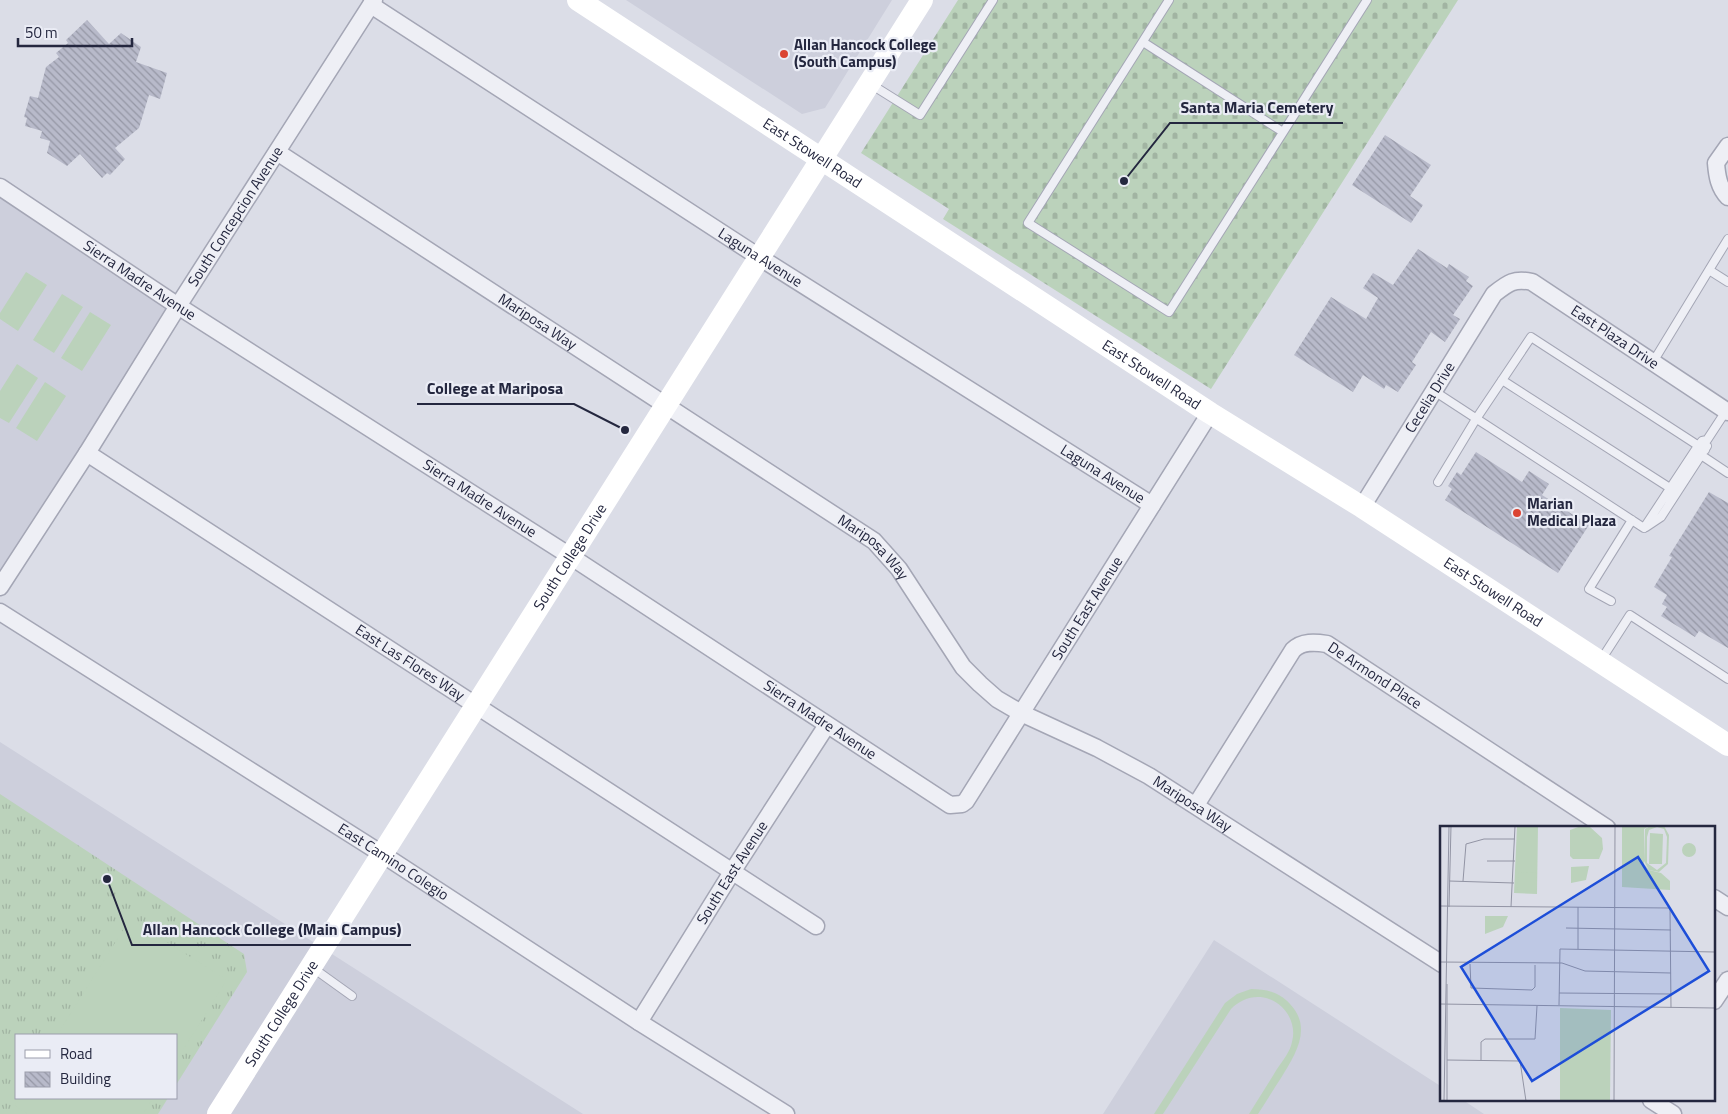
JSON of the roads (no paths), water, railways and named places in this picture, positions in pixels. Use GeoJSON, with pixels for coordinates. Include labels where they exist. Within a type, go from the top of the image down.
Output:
{"type":"FeatureCollection","features":[{"type":"Feature","properties":{"kind":"main road","name":"East Stowell Road"},"geometry":{"type":"LineString","coordinates":[[578,0],[1210,413],[1362,507],[1728,745]]}},
{"type":"Feature","properties":{"kind":"main road","name":"South College Drive"},"geometry":{"type":"LineString","coordinates":[[218,1114],[922,0]]}},
{"type":"Feature","properties":{"kind":"street","name":"South Concepcion Avenue"},"geometry":{"type":"LineString","coordinates":[[0,587],[87,453],[370,2]]}},
{"type":"Feature","properties":{"kind":"street","name":"Laguna Avenue"},"geometry":{"type":"LineString","coordinates":[[370,2],[759,257],[1152,504]]}},
{"type":"Feature","properties":{"kind":"street"},"geometry":{"type":"LineString","coordinates":[[1728,146],[1716,164],[1717,177],[1724,193],[1728,197]]}},
{"type":"Feature","properties":{"kind":"street","name":"Mariposa Way"},"geometry":{"type":"LineString","coordinates":[[277,152],[874,540],[899,569],[963,667],[997,699],[1149,776],[1440,963]]}},
{"type":"Feature","properties":{"kind":"street","name":"Sierra Madre Avenue"},"geometry":{"type":"LineString","coordinates":[[0,188],[178,306],[570,556],[950,805],[962,804]]}},
{"type":"Feature","properties":{"kind":"street","name":"East Plaza Drive"},"geometry":{"type":"LineString","coordinates":[[1500,289],[1508,283],[1521,280],[1532,282],[1727,411]]}},
{"type":"Feature","properties":{"kind":"street","name":"Cecelia Drive"},"geometry":{"type":"LineString","coordinates":[[1362,507],[1494,294],[1500,289]]}},
{"type":"Feature","properties":{"kind":"street","name":"South East Avenue"},"geometry":{"type":"LineString","coordinates":[[962,804],[966,801],[1022,713],[1210,413]]}},
{"type":"Feature","properties":{"kind":"street","name":"East Las Flores Way"},"geometry":{"type":"LineString","coordinates":[[87,453],[816,926]]}},
{"type":"Feature","properties":{"kind":"street","name":"East Camino Colegio"},"geometry":{"type":"LineString","coordinates":[[0,612],[382,854],[775,1111]]}},
{"type":"Feature","properties":{"kind":"street","name":"De Armond Place"},"geometry":{"type":"LineString","coordinates":[[1196,805],[1293,650],[1296,647],[1313,642],[1327,644],[1604,826]]}},
{"type":"Feature","properties":{"kind":"street","name":"South East Avenue"},"geometry":{"type":"LineString","coordinates":[[639,1022],[732,872],[827,725]]}},
{"type":"Feature","properties":{"kind":"street"},"geometry":{"type":"LineString","coordinates":[[1716,899],[1728,907]]}},
{"type":"Feature","properties":{"kind":"street"},"geometry":{"type":"LineString","coordinates":[[1716,998],[1728,980]]}},
{"type":"Feature","properties":{"kind":"street"},"geometry":{"type":"LineString","coordinates":[[1655,1102],[1673,1114]]}},
{"type":"Feature","properties":{"kind":"lane"},"geometry":{"type":"LineString","coordinates":[[869,83],[920,115],[993,0]]}},
{"type":"Feature","properties":{"kind":"lane"},"geometry":{"type":"LineString","coordinates":[[1169,0],[1028,223],[1169,312],[1366,3],[1355,0]]}},
{"type":"Feature","properties":{"kind":"lane"},"geometry":{"type":"LineString","coordinates":[[1142,42],[1283,132]]}},
{"type":"Feature","properties":{"kind":"lane"},"geometry":{"type":"LineString","coordinates":[[1653,362],[1728,239]]}},
{"type":"Feature","properties":{"kind":"lane"},"geometry":{"type":"LineString","coordinates":[[1709,270],[1728,282]]}},
{"type":"Feature","properties":{"kind":"lane"},"geometry":{"type":"LineString","coordinates":[[1438,482],[1476,419],[1531,337],[1701,450],[1728,472]]}},
{"type":"Feature","properties":{"kind":"lane"},"geometry":{"type":"LineString","coordinates":[[1502,380],[1670,488]]}},
{"type":"Feature","properties":{"kind":"lane"},"geometry":{"type":"LineString","coordinates":[[1434,391],[1644,528]]}},
{"type":"Feature","properties":{"kind":"lane"},"geometry":{"type":"LineString","coordinates":[[1644,528],[1661,517],[1701,450],[1702,441],[1706,440],[1727,411]]}},
{"type":"Feature","properties":{"kind":"lane"},"geometry":{"type":"LineString","coordinates":[[1644,528],[1670,488],[1701,450]]}},
{"type":"Feature","properties":{"kind":"lane"},"geometry":{"type":"LineString","coordinates":[[1610,601],[1589,589],[1632,520]]}},
{"type":"Feature","properties":{"kind":"lane"},"geometry":{"type":"LineString","coordinates":[[1600,662],[1630,615],[1728,679]]}},
{"type":"Feature","properties":{"kind":"lane"},"geometry":{"type":"LineString","coordinates":[[311,966],[352,996]]}},
{"type":"Feature","properties":{"kind":"place","name":"Allan Hancock College (South Campus)"},"geometry":{"type":"Point","coordinates":[784,54]}},
{"type":"Feature","properties":{"kind":"place","name":"Santa Maria Cemetery"},"geometry":{"type":"Point","coordinates":[1124,181]}},
{"type":"Feature","properties":{"kind":"place","name":"College at Mariposa"},"geometry":{"type":"Point","coordinates":[625,430]}},
{"type":"Feature","properties":{"kind":"place","name":"Marian Medical Plaza"},"geometry":{"type":"Point","coordinates":[1517,513]}},
{"type":"Feature","properties":{"kind":"place","name":"Allan Hancock College (Main Campus)"},"geometry":{"type":"Point","coordinates":[107,879]}}]}
